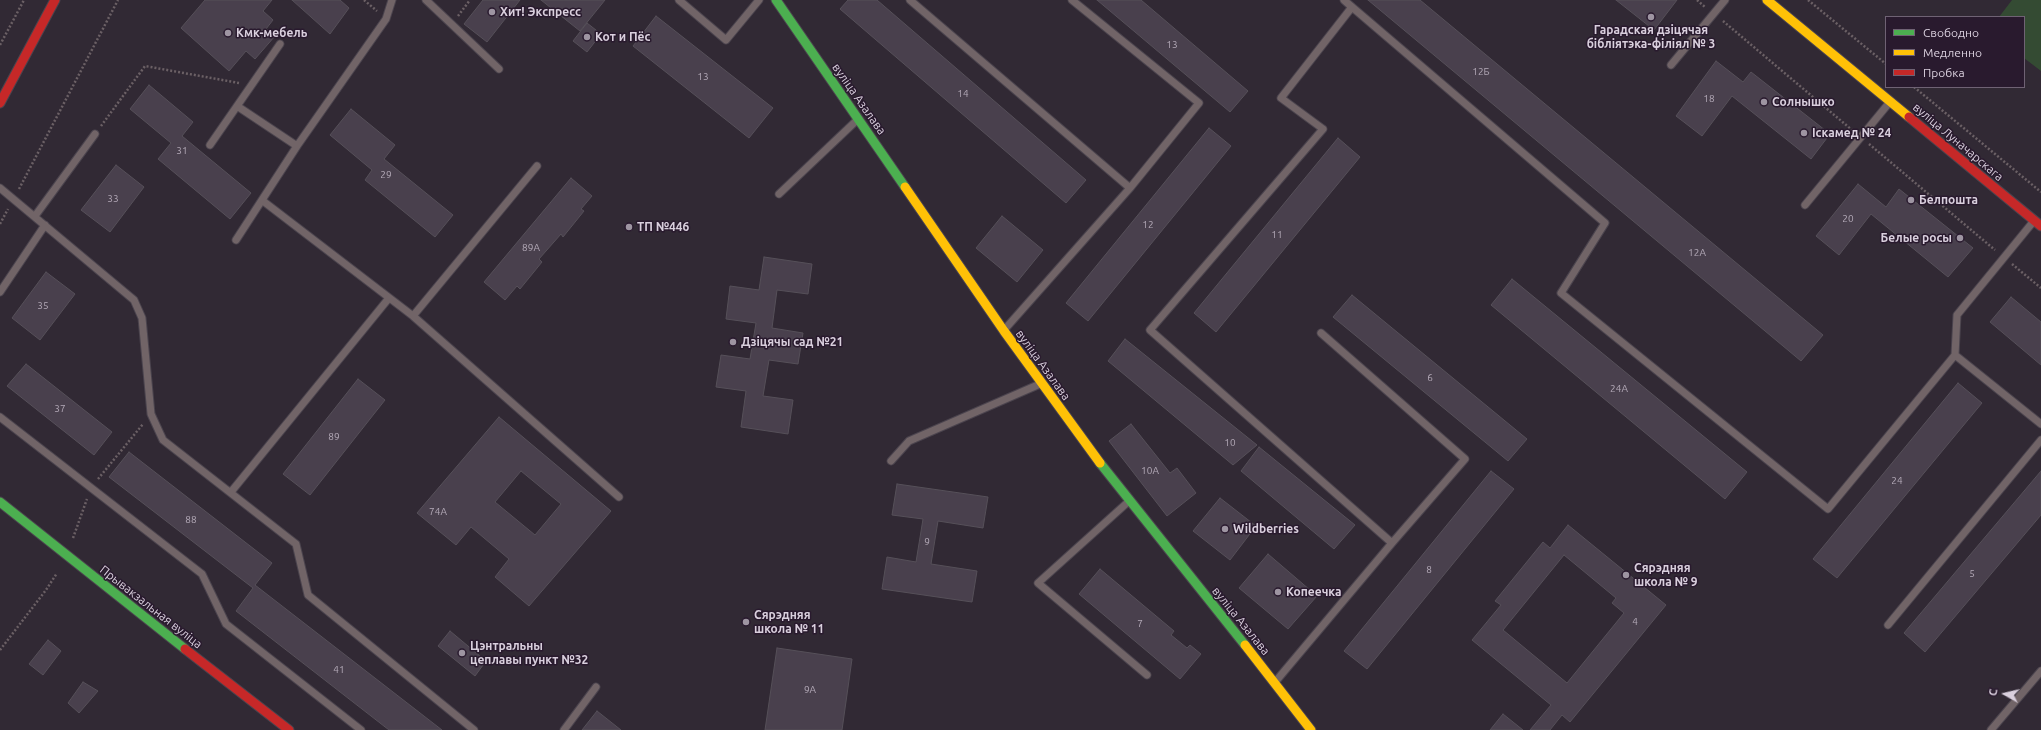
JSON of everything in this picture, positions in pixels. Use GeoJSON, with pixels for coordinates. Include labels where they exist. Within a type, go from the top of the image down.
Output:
{"type":"FeatureCollection","features":[{"type":"Feature","properties":{"kind":"street"},"geometry":{"type":"LineString","coordinates":[[0,103],[55,0]]}},
{"type":"Feature","properties":{"kind":"street","name":"вуліца Азалава"},"geometry":{"type":"LineString","coordinates":[[776,0],[1004,331],[1042,383],[1130,501],[1275,682],[1311,730]]}},
{"type":"Feature","properties":{"kind":"street","name":"вуліца Луначарскага"},"geometry":{"type":"LineString","coordinates":[[1767,0],[2038,223]]}},
{"type":"Feature","properties":{"kind":"street","name":"Прывакзальная вуліца"},"geometry":{"type":"LineString","coordinates":[[0,502],[67,557],[289,730]]}},
{"type":"Feature","properties":{"kind":"lane"},"geometry":{"type":"LineString","coordinates":[[236,240],[263,201],[297,146],[386,19],[392,0]]}},
{"type":"Feature","properties":{"kind":"lane"},"geometry":{"type":"LineString","coordinates":[[426,0],[499,69]]}},
{"type":"Feature","properties":{"kind":"lane"},"geometry":{"type":"LineString","coordinates":[[679,0],[726,40],[759,0]]}},
{"type":"Feature","properties":{"kind":"lane"},"geometry":{"type":"LineString","coordinates":[[910,0],[1130,188]]}},
{"type":"Feature","properties":{"kind":"lane"},"geometry":{"type":"LineString","coordinates":[[1004,331],[1130,188],[1199,103],[1072,0]]}},
{"type":"Feature","properties":{"kind":"lane"},"geometry":{"type":"LineString","coordinates":[[1344,0],[1605,223],[1561,293],[1828,509],[1955,355],[1957,315],[2038,223],[2041,212]]}},
{"type":"Feature","properties":{"kind":"lane"},"geometry":{"type":"LineString","coordinates":[[1671,65],[1725,0]]}},
{"type":"Feature","properties":{"kind":"lane"},"geometry":{"type":"LineString","coordinates":[[1352,7],[1281,98],[1324,129],[1150,330],[1392,543]]}},
{"type":"Feature","properties":{"kind":"lane"},"geometry":{"type":"LineString","coordinates":[[210,145],[280,44]]}},
{"type":"Feature","properties":{"kind":"lane"},"geometry":{"type":"LineString","coordinates":[[1804,205],[1890,102]]}},
{"type":"Feature","properties":{"kind":"lane"},"geometry":{"type":"LineString","coordinates":[[237,106],[297,146]]}},
{"type":"Feature","properties":{"kind":"lane"},"geometry":{"type":"LineString","coordinates":[[780,194],[858,119]]}},
{"type":"Feature","properties":{"kind":"lane"},"geometry":{"type":"LineString","coordinates":[[35,216],[95,134]]}},
{"type":"Feature","properties":{"kind":"lane"},"geometry":{"type":"LineString","coordinates":[[413,316],[537,166]]}},
{"type":"Feature","properties":{"kind":"lane"},"geometry":{"type":"LineString","coordinates":[[0,188],[134,300],[142,318],[151,414],[163,440],[296,544],[308,595],[474,730]]}},
{"type":"Feature","properties":{"kind":"lane"},"geometry":{"type":"LineString","coordinates":[[263,201],[413,316],[620,497]]}},
{"type":"Feature","properties":{"kind":"lane"},"geometry":{"type":"LineString","coordinates":[[0,292],[44,225]]}},
{"type":"Feature","properties":{"kind":"lane"},"geometry":{"type":"LineString","coordinates":[[231,492],[389,298]]}},
{"type":"Feature","properties":{"kind":"lane"},"geometry":{"type":"LineString","coordinates":[[1275,682],[1465,459],[1321,333]]}},
{"type":"Feature","properties":{"kind":"lane"},"geometry":{"type":"LineString","coordinates":[[1955,355],[2041,424]]}},
{"type":"Feature","properties":{"kind":"lane"},"geometry":{"type":"LineString","coordinates":[[891,461],[909,441],[1042,383]]}},
{"type":"Feature","properties":{"kind":"lane"},"geometry":{"type":"LineString","coordinates":[[0,417],[202,574],[226,624],[361,730]]}},
{"type":"Feature","properties":{"kind":"lane"},"geometry":{"type":"LineString","coordinates":[[1888,625],[2041,440]]}},
{"type":"Feature","properties":{"kind":"lane"},"geometry":{"type":"LineString","coordinates":[[1130,501],[1038,583],[1147,675]]}},
{"type":"Feature","properties":{"kind":"lane"},"geometry":{"type":"LineString","coordinates":[[1991,730],[2041,671]]}},
{"type":"Feature","properties":{"kind":"lane"},"geometry":{"type":"LineString","coordinates":[[564,730],[596,687]]}},
{"type":"Feature","properties":{"kind":"path"},"geometry":{"type":"LineString","coordinates":[[0,45],[24,0]]}},
{"type":"Feature","properties":{"kind":"path"},"geometry":{"type":"LineString","coordinates":[[0,224],[118,0]]}},
{"type":"Feature","properties":{"kind":"path"},"geometry":{"type":"LineString","coordinates":[[364,0],[386,19]]}},
{"type":"Feature","properties":{"kind":"path"},"geometry":{"type":"LineString","coordinates":[[452,24],[470,0]]}},
{"type":"Feature","properties":{"kind":"path"},"geometry":{"type":"LineString","coordinates":[[1697,0],[1709,10]]}},
{"type":"Feature","properties":{"kind":"path"},"geometry":{"type":"LineString","coordinates":[[1808,0],[1885,63]]}},
{"type":"Feature","properties":{"kind":"path"},"geometry":{"type":"LineString","coordinates":[[1720,19],[1856,133]]}},
{"type":"Feature","properties":{"kind":"path"},"geometry":{"type":"LineString","coordinates":[[95,134],[145,66],[251,86]]}},
{"type":"Feature","properties":{"kind":"path"},"geometry":{"type":"LineString","coordinates":[[1915,88],[2041,192]]}},
{"type":"Feature","properties":{"kind":"path"},"geometry":{"type":"LineString","coordinates":[[1865,141],[2000,254]]}},
{"type":"Feature","properties":{"kind":"path"},"geometry":{"type":"LineString","coordinates":[[2008,261],[2041,288]]}},
{"type":"Feature","properties":{"kind":"path"},"geometry":{"type":"LineString","coordinates":[[0,650],[46,590],[67,557]]}},
{"type":"Feature","properties":{"kind":"green space"},"geometry":{"type":"Polygon","coordinates":[[[2012,0],[2041,0],[2041,71],[2025,59],[2025,16],[2000,16],[2012,0]]]}},
{"type":"Feature","properties":{"kind":"building","name":"Кмк-мебель"},"geometry":{"type":"Polygon","coordinates":[[[205,0],[272,0],[263,11],[273,20],[266,29],[275,36],[255,59],[246,51],[229,71],[181,28],[205,0]]]}},
{"type":"Feature","properties":{"kind":"building"},"geometry":{"type":"Polygon","coordinates":[[[292,0],[340,0],[349,8],[330,34],[292,0]]]}},
{"type":"Feature","properties":{"kind":"building","name":"Хит! Экспресс"},"geometry":{"type":"Polygon","coordinates":[[[483,0],[520,0],[487,42],[464,24],[483,0]]]}},
{"type":"Feature","properties":{"kind":"building"},"geometry":{"type":"Polygon","coordinates":[[[541,0],[605,0],[580,31],[541,0]]]}},
{"type":"Feature","properties":{"kind":"building"},"geometry":{"type":"Polygon","coordinates":[[[848,0],[877,0],[1086,180],[1066,203],[840,9],[848,0]]]}},
{"type":"Feature","properties":{"kind":"building"},"geometry":{"type":"Polygon","coordinates":[[[1097,0],[1141,0],[1248,91],[1230,112],[1097,0]]]}},
{"type":"Feature","properties":{"kind":"building"},"geometry":{"type":"Polygon","coordinates":[[[1368,0],[1420,0],[1823,335],[1801,361],[1368,0]]]}},
{"type":"Feature","properties":{"kind":"building","name":"Гарадская дзіцячая бібліятэка-філіял № 3"},"geometry":{"type":"Polygon","coordinates":[[[1616,0],[1677,0],[1654,30],[1616,0]]]}},
{"type":"Feature","properties":{"kind":"building"},"geometry":{"type":"Polygon","coordinates":[[[656,16],[773,108],[749,138],[633,46],[656,16]]]}},
{"type":"Feature","properties":{"kind":"building","name":"Кот и Пёс"},"geometry":{"type":"Polygon","coordinates":[[[587,23],[601,34],[587,52],[573,41],[587,23]]]}},
{"type":"Feature","properties":{"kind":"building"},"geometry":{"type":"Polygon","coordinates":[[[1716,61],[1743,82],[1751,72],[1830,134],[1811,159],[1732,96],[1702,136],[1676,116],[1716,61]]]}},
{"type":"Feature","properties":{"kind":"building"},"geometry":{"type":"Polygon","coordinates":[[[149,85],[193,122],[182,136],[251,193],[230,219],[158,159],[171,143],[130,109],[149,85]]]}},
{"type":"Feature","properties":{"kind":"building"},"geometry":{"type":"Polygon","coordinates":[[[351,109],[395,145],[384,159],[453,215],[435,237],[365,180],[372,170],[330,135],[351,109]]]}},
{"type":"Feature","properties":{"kind":"building"},"geometry":{"type":"Polygon","coordinates":[[[1209,128],[1231,146],[1088,321],[1066,303],[1209,128]]]}},
{"type":"Feature","properties":{"kind":"building"},"geometry":{"type":"Polygon","coordinates":[[[1338,138],[1360,157],[1216,332],[1194,313],[1338,138]]]}},
{"type":"Feature","properties":{"kind":"building"},"geometry":{"type":"Polygon","coordinates":[[[116,165],[144,187],[110,232],[81,210],[116,165]]]}},
{"type":"Feature","properties":{"kind":"building"},"geometry":{"type":"Polygon","coordinates":[[[571,178],[592,196],[581,209],[584,211],[563,237],[561,234],[539,259],[542,262],[520,289],[517,286],[505,300],[484,282],[571,178]]]}},
{"type":"Feature","properties":{"kind":"building"},"geometry":{"type":"Polygon","coordinates":[[[1858,184],[1886,207],[1899,189],[1973,248],[1948,277],[1871,214],[1839,255],[1816,236],[1858,184]]]}},
{"type":"Feature","properties":{"kind":"building"},"geometry":{"type":"Polygon","coordinates":[[[1002,216],[1043,250],[1017,282],[976,248],[1002,216]]]}},
{"type":"Feature","properties":{"kind":"building"},"geometry":{"type":"Polygon","coordinates":[[[764,257],[812,264],[808,294],[777,290],[772,328],[803,333],[798,364],[769,360],[763,396],[793,400],[788,434],[741,427],[746,391],[716,387],[721,355],[750,359],[756,323],[726,319],[730,286],[759,290],[764,257]]]}},
{"type":"Feature","properties":{"kind":"building"},"geometry":{"type":"Polygon","coordinates":[[[46,272],[75,294],[40,340],[12,318],[46,272]]]}},
{"type":"Feature","properties":{"kind":"building"},"geometry":{"type":"Polygon","coordinates":[[[1512,279],[1747,472],[1725,499],[1491,305],[1512,279]]]}},
{"type":"Feature","properties":{"kind":"building"},"geometry":{"type":"Polygon","coordinates":[[[1352,295],[1527,439],[1508,461],[1333,317],[1352,295]]]}},
{"type":"Feature","properties":{"kind":"building"},"geometry":{"type":"Polygon","coordinates":[[[2011,297],[2041,322],[2041,365],[1990,322],[2011,297]]]}},
{"type":"Feature","properties":{"kind":"building"},"geometry":{"type":"Polygon","coordinates":[[[1125,339],[1257,445],[1233,465],[1108,361],[1125,339]]]}},
{"type":"Feature","properties":{"kind":"building"},"geometry":{"type":"Polygon","coordinates":[[[26,364],[112,432],[94,455],[7,386],[26,364]]]}},
{"type":"Feature","properties":{"kind":"building"},"geometry":{"type":"Polygon","coordinates":[[[358,379],[385,400],[310,495],[283,474],[358,379]]]}},
{"type":"Feature","properties":{"kind":"building"},"geometry":{"type":"Polygon","coordinates":[[[1958,383],[1982,403],[1837,578],[1813,559],[1958,383]]]}},
{"type":"Feature","properties":{"kind":"building"},"geometry":{"type":"Polygon","coordinates":[[[499,417],[611,511],[529,606],[495,577],[509,559],[471,527],[456,545],[417,513],[499,417]],[[521,471],[495,502],[535,535],[561,504],[521,471]]]}},
{"type":"Feature","properties":{"kind":"building"},"geometry":{"type":"Polygon","coordinates":[[[1131,424],[1170,473],[1177,468],[1196,493],[1167,516],[1109,441],[1131,424]]]}},
{"type":"Feature","properties":{"kind":"building"},"geometry":{"type":"Polygon","coordinates":[[[1259,447],[1355,525],[1334,549],[1241,471],[1259,447]]]}},
{"type":"Feature","properties":{"kind":"building"},"geometry":{"type":"Polygon","coordinates":[[[129,452],[272,563],[255,585],[442,730],[389,730],[236,611],[253,588],[109,477],[129,452]]]}},
{"type":"Feature","properties":{"kind":"building"},"geometry":{"type":"Polygon","coordinates":[[[1491,471],[1514,489],[1367,669],[1344,651],[1491,471]]]}},
{"type":"Feature","properties":{"kind":"building"},"geometry":{"type":"Polygon","coordinates":[[[2041,471],[2041,515],[1925,652],[1904,633],[2041,471]]]}},
{"type":"Feature","properties":{"kind":"building"},"geometry":{"type":"Polygon","coordinates":[[[897,484],[988,497],[983,528],[938,521],[931,564],[977,571],[972,602],[882,589],[887,557],[916,562],[923,519],[892,515],[897,484]]]}},
{"type":"Feature","properties":{"kind":"building","name":"Wildberries"},"geometry":{"type":"Polygon","coordinates":[[[1220,498],[1256,526],[1230,560],[1193,531],[1220,498]]]}},
{"type":"Feature","properties":{"kind":"building"},"geometry":{"type":"Polygon","coordinates":[[[1568,525],[1666,605],[1570,722],[1562,715],[1550,730],[1530,730],[1551,705],[1472,640],[1501,605],[1495,601],[1543,542],[1550,548],[1568,525]],[[1564,555],[1503,630],[1567,683],[1624,613],[1612,603],[1616,598],[1564,555]]]}},
{"type":"Feature","properties":{"kind":"building","name":"Копеечка"},"geometry":{"type":"Polygon","coordinates":[[[1268,554],[1317,596],[1288,629],[1239,588],[1268,554]]]}},
{"type":"Feature","properties":{"kind":"building"},"geometry":{"type":"Polygon","coordinates":[[[1100,569],[1174,631],[1171,635],[1187,648],[1190,645],[1201,654],[1180,679],[1079,594],[1100,569]]]}},
{"type":"Feature","properties":{"kind":"building","name":"Цэнтральны цеплавы пункт №32"},"geometry":{"type":"Polygon","coordinates":[[[450,631],[486,661],[475,676],[438,646],[450,631]]]}},
{"type":"Feature","properties":{"kind":"building"},"geometry":{"type":"Polygon","coordinates":[[[48,640],[61,651],[43,675],[29,664],[48,640]]]}},
{"type":"Feature","properties":{"kind":"building"},"geometry":{"type":"Polygon","coordinates":[[[777,648],[852,659],[842,730],[765,730],[777,648]]]}},
{"type":"Feature","properties":{"kind":"building"},"geometry":{"type":"Polygon","coordinates":[[[83,682],[98,691],[79,713],[68,703],[83,682]]]}},
{"type":"Feature","properties":{"kind":"building"},"geometry":{"type":"Polygon","coordinates":[[[597,711],[621,730],[582,730],[597,711]]]}},
{"type":"Feature","properties":{"kind":"building"},"geometry":{"type":"Polygon","coordinates":[[[1503,714],[1523,730],[1490,730],[1503,714]]]}},
{"type":"Feature","properties":{"kind":"traffic: fast"},"geometry":{"type":"LineString","coordinates":[[776,0],[905,187]]}},
{"type":"Feature","properties":{"kind":"traffic: fast"},"geometry":{"type":"LineString","coordinates":[[1100,463],[1245,645]]}},
{"type":"Feature","properties":{"kind":"traffic: fast"},"geometry":{"type":"LineString","coordinates":[[0,502],[185,649]]}},
{"type":"Feature","properties":{"kind":"traffic: slow"},"geometry":{"type":"LineString","coordinates":[[1767,0],[1909,117]]}},
{"type":"Feature","properties":{"kind":"traffic: slow"},"geometry":{"type":"LineString","coordinates":[[905,187],[1004,331],[1100,463]]}},
{"type":"Feature","properties":{"kind":"traffic: slow"},"geometry":{"type":"LineString","coordinates":[[1245,645],[1311,730]]}},
{"type":"Feature","properties":{"kind":"traffic: jam"},"geometry":{"type":"LineString","coordinates":[[0,103],[55,0]]}},
{"type":"Feature","properties":{"kind":"traffic: jam"},"geometry":{"type":"LineString","coordinates":[[1909,117],[2041,226]]}},
{"type":"Feature","properties":{"kind":"traffic: jam"},"geometry":{"type":"LineString","coordinates":[[185,649],[289,730]]}},
{"type":"Feature","properties":{"kind":"place","name":"Хит! Экспресс"},"geometry":{"type":"Point","coordinates":[492,12]}},
{"type":"Feature","properties":{"kind":"place","name":"Гарадская дзіцячая бібліятэка-філіял № 3"},"geometry":{"type":"Point","coordinates":[1651,17]}},
{"type":"Feature","properties":{"kind":"place","name":"Кмк-мебель"},"geometry":{"type":"Point","coordinates":[228,33]}},
{"type":"Feature","properties":{"kind":"place","name":"Кот и Пёс"},"geometry":{"type":"Point","coordinates":[587,37]}},
{"type":"Feature","properties":{"kind":"place","name":"Солнышко"},"geometry":{"type":"Point","coordinates":[1764,102]}},
{"type":"Feature","properties":{"kind":"place","name":"Іскамед № 24"},"geometry":{"type":"Point","coordinates":[1804,133]}},
{"type":"Feature","properties":{"kind":"place","name":"Белпошта"},"geometry":{"type":"Point","coordinates":[1911,200]}},
{"type":"Feature","properties":{"kind":"place","name":"ТП №446"},"geometry":{"type":"Point","coordinates":[629,227]}},
{"type":"Feature","properties":{"kind":"place","name":"Белые росы"},"geometry":{"type":"Point","coordinates":[1960,238]}},
{"type":"Feature","properties":{"kind":"place","name":"Дзіцячы сад №21"},"geometry":{"type":"Point","coordinates":[733,342]}},
{"type":"Feature","properties":{"kind":"place","name":"Wildberries"},"geometry":{"type":"Point","coordinates":[1225,529]}},
{"type":"Feature","properties":{"kind":"place","name":"Сярэдняя школа № 9"},"geometry":{"type":"Point","coordinates":[1626,575]}},
{"type":"Feature","properties":{"kind":"place","name":"Копеечка"},"geometry":{"type":"Point","coordinates":[1278,592]}},
{"type":"Feature","properties":{"kind":"place","name":"Сярэдняя школа № 11"},"geometry":{"type":"Point","coordinates":[746,622]}},
{"type":"Feature","properties":{"kind":"place","name":"Цэнтральны цеплавы пункт №32"},"geometry":{"type":"Point","coordinates":[462,653]}}]}
